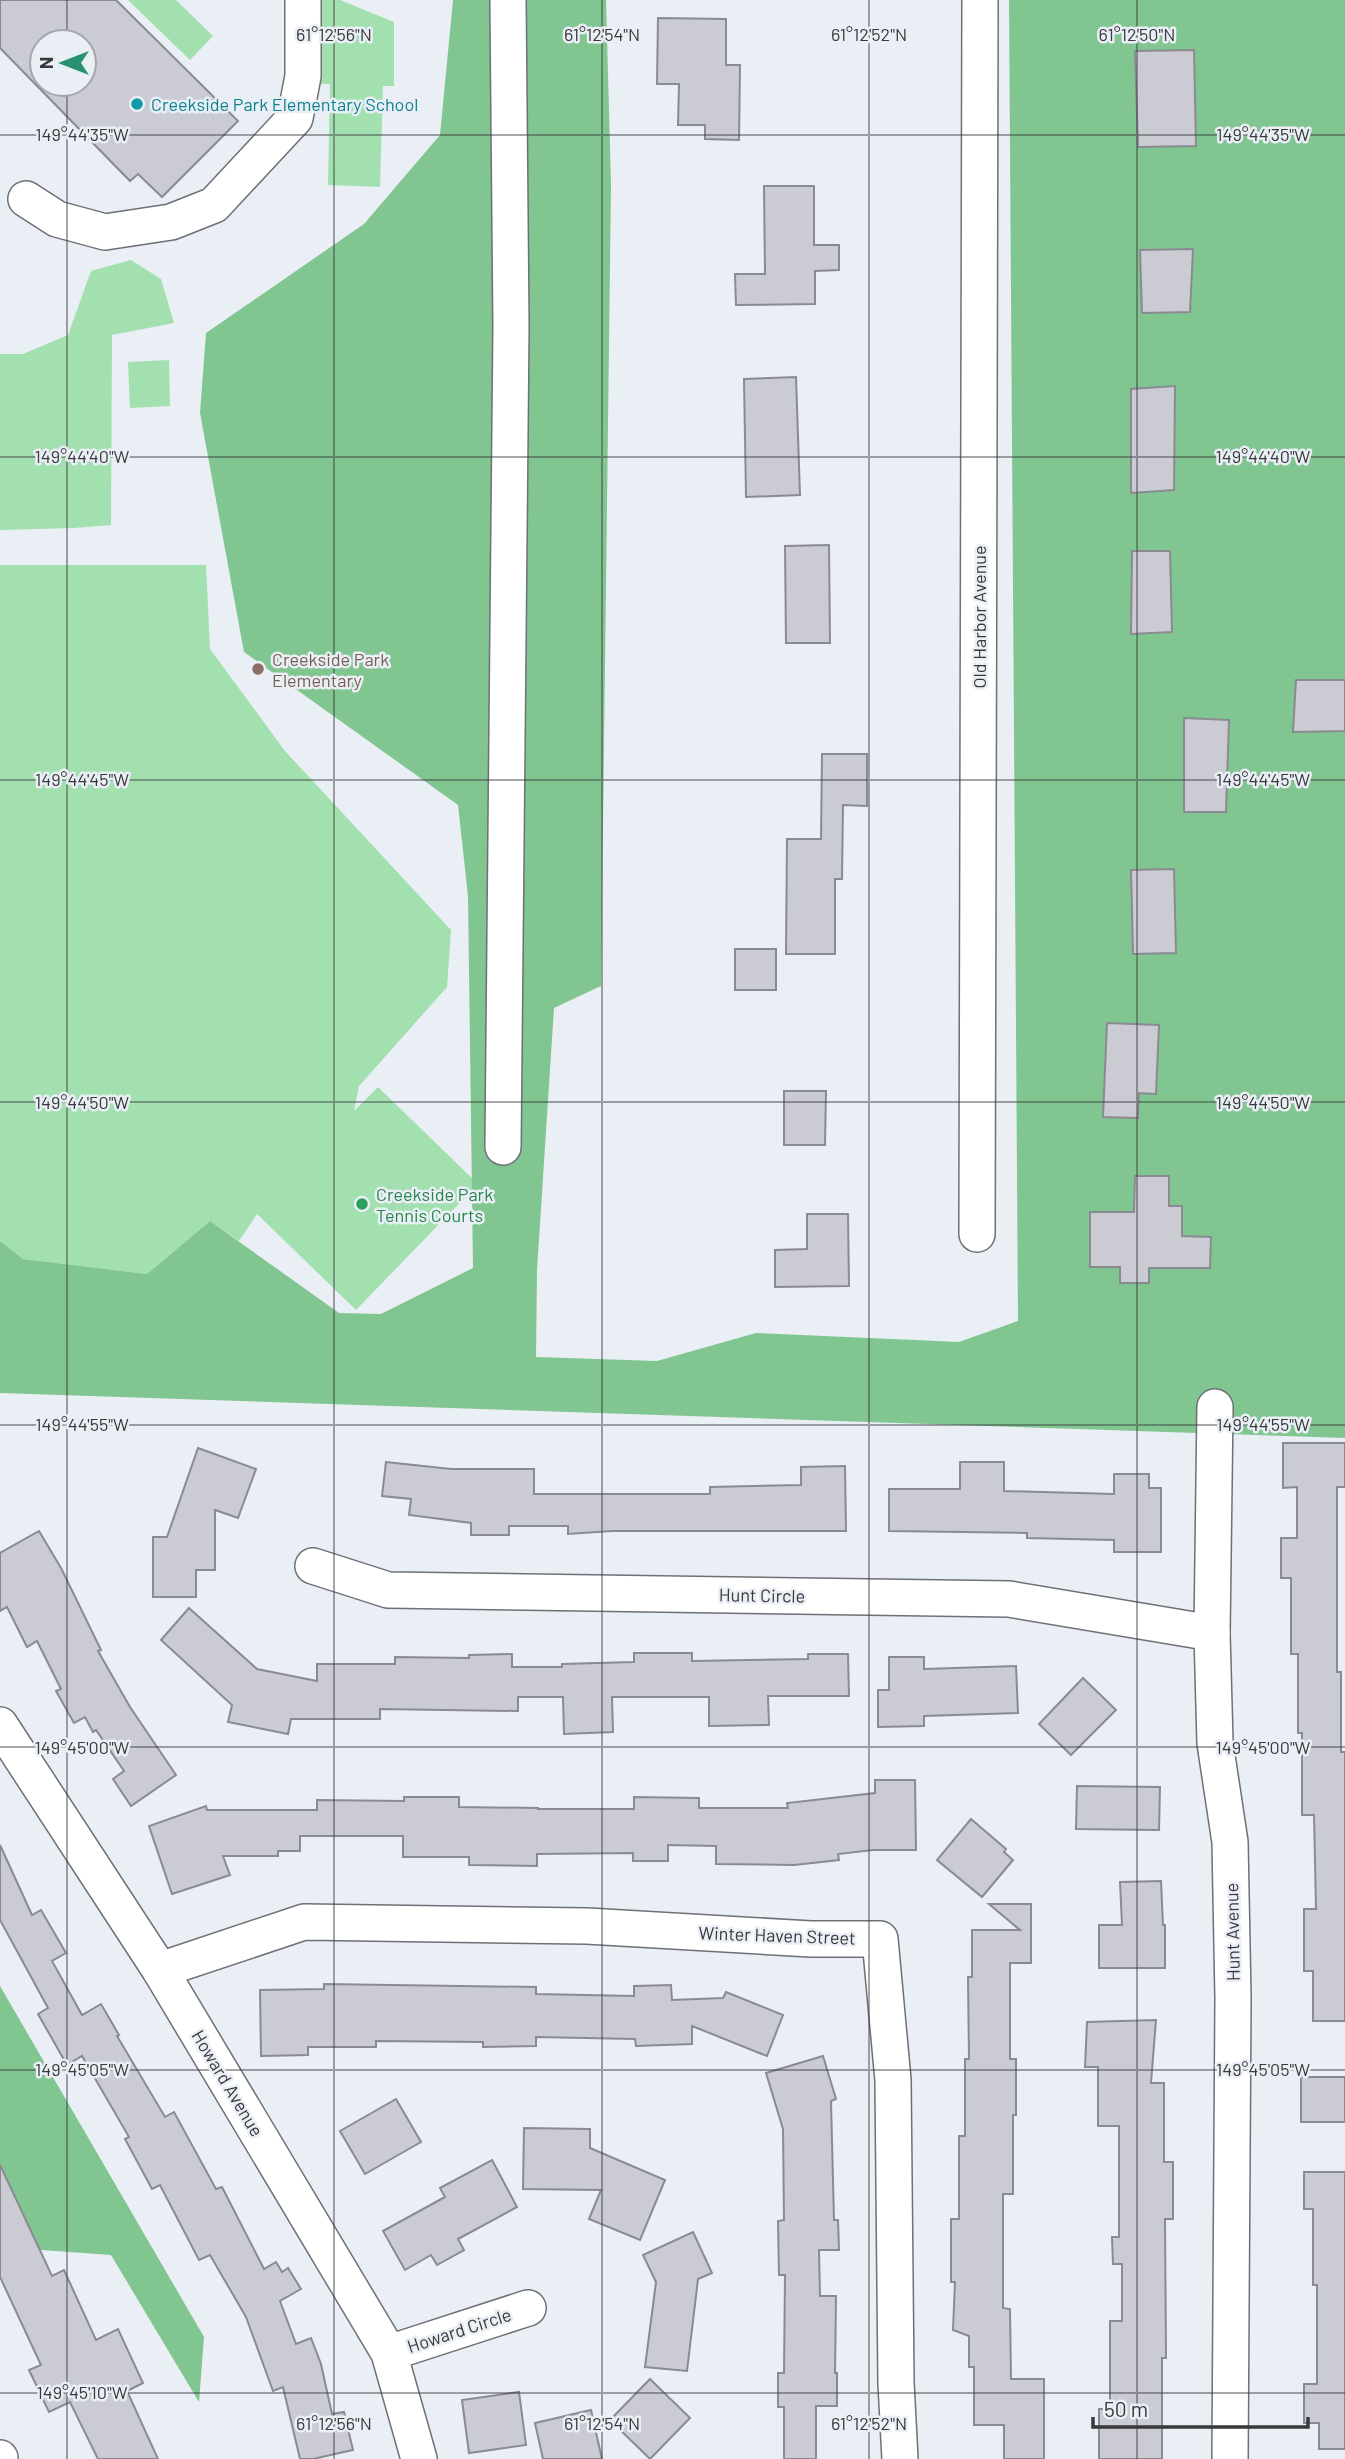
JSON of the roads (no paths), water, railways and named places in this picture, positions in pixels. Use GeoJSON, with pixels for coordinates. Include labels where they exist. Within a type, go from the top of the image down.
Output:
{"type":"FeatureCollection","features":[{"type":"Feature","properties":{"kind":"street"},"geometry":{"type":"LineString","coordinates":[[26,199],[57,219],[105,232],[171,222],[214,205],[295,118],[303,76],[303,0]]}},
{"type":"Feature","properties":{"kind":"street"},"geometry":{"type":"LineString","coordinates":[[503,1147],[511,326],[508,0]]}},
{"type":"Feature","properties":{"kind":"street","name":"Old Harbor Avenue"},"geometry":{"type":"LineString","coordinates":[[977,1234],[980,0]]}},
{"type":"Feature","properties":{"kind":"street","name":"Hunt Avenue"},"geometry":{"type":"LineString","coordinates":[[1215,1407],[1212,1633],[1215,1743],[1230,1842],[1233,1998],[1230,2459]]}},
{"type":"Feature","properties":{"kind":"street","name":"Hunt Circle"},"geometry":{"type":"LineString","coordinates":[[313,1566],[388,1590],[1009,1599],[1212,1633]]}},
{"type":"Feature","properties":{"kind":"street","name":"Howard Avenue"},"geometry":{"type":"LineString","coordinates":[[0,1725],[160,1970],[389,2353],[419,2459]]}},
{"type":"Feature","properties":{"kind":"street","name":"Winter Haven Street"},"geometry":{"type":"LineString","coordinates":[[160,1970],[304,1922],[587,1926],[811,1939],[880,1939],[893,2080],[896,2383],[900,2459]]}},
{"type":"Feature","properties":{"kind":"street","name":"Howard Circle"},"geometry":{"type":"LineString","coordinates":[[389,2353],[528,2308]]}},
{"type":"Feature","properties":{"kind":"place","name":"Creekside Park Elementary School"},"geometry":{"type":"Point","coordinates":[137,104]}},
{"type":"Feature","properties":{"kind":"place","name":"Creekside Park Elementary"},"geometry":{"type":"Point","coordinates":[258,669]}},
{"type":"Feature","properties":{"kind":"place","name":"Creekside Park Tennis Courts"},"geometry":{"type":"Point","coordinates":[362,1204]}}]}
